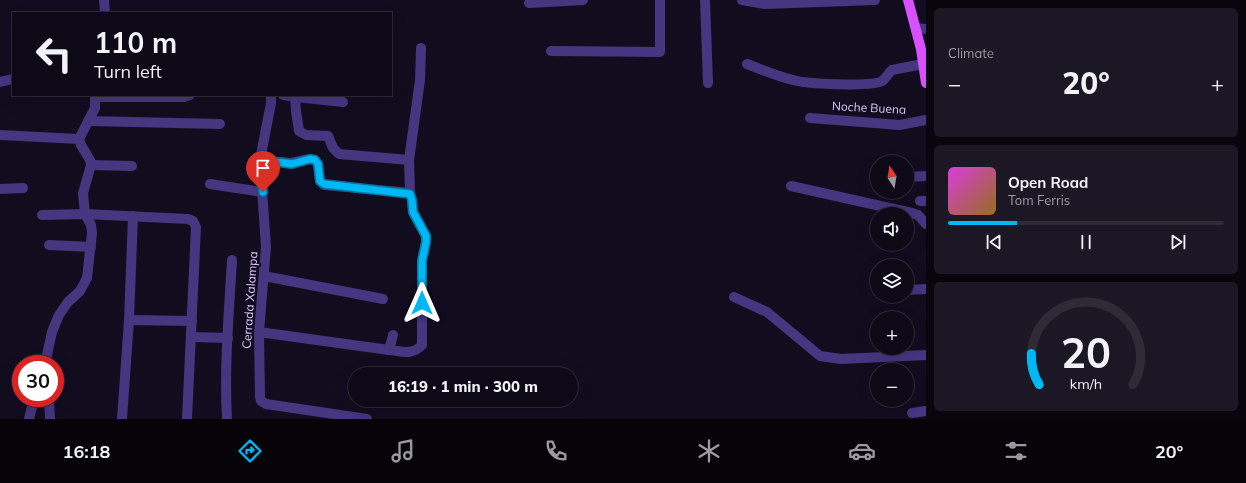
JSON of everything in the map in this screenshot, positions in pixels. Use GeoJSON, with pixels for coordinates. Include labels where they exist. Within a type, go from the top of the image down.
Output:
{"type":"FeatureCollection","features":[{"type":"Feature","properties":{"kind":"main road"},"geometry":{"type":"LineString","coordinates":[[908,0],[921,28],[924,50],[923,64],[926,83]]}},
{"type":"Feature","properties":{"kind":"street"},"geometry":{"type":"LineString","coordinates":[[104,0],[105,12]]}},
{"type":"Feature","properties":{"kind":"street"},"geometry":{"type":"LineString","coordinates":[[529,3],[583,0]]}},
{"type":"Feature","properties":{"kind":"street"},"geometry":{"type":"LineString","coordinates":[[551,51],[660,52],[660,0]]}},
{"type":"Feature","properties":{"kind":"street"},"geometry":{"type":"LineString","coordinates":[[705,0],[708,83]]}},
{"type":"Feature","properties":{"kind":"street"},"geometry":{"type":"LineString","coordinates":[[742,0],[765,4],[875,0]]}},
{"type":"Feature","properties":{"kind":"street"},"geometry":{"type":"LineString","coordinates":[[259,332],[411,352],[416,351],[422,345],[422,261],[426,236],[413,212],[410,194],[409,160],[420,80],[421,48]]}},
{"type":"Feature","properties":{"kind":"street"},"geometry":{"type":"LineString","coordinates":[[747,64],[794,80],[816,83],[854,84],[879,83],[884,80],[888,73],[892,70],[923,64]]}},
{"type":"Feature","properties":{"kind":"street"},"geometry":{"type":"LineString","coordinates":[[0,82],[12,80]]}},
{"type":"Feature","properties":{"kind":"street"},"geometry":{"type":"LineString","coordinates":[[47,355],[52,332],[61,310],[80,291],[85,283],[91,247],[92,229],[85,214],[83,193],[91,165],[79,139],[95,108],[94,96],[187,96]]}},
{"type":"Feature","properties":{"kind":"street","name":"Cerrada Xalampa"},"geometry":{"type":"LineString","coordinates":[[271,96],[260,160],[266,247],[259,332],[261,401],[266,404],[367,419]]}},
{"type":"Feature","properties":{"kind":"street"},"geometry":{"type":"LineString","coordinates":[[288,96],[343,102]]}},
{"type":"Feature","properties":{"kind":"street"},"geometry":{"type":"LineString","coordinates":[[295,97],[297,123],[299,131],[302,134],[328,136],[333,148],[339,154],[409,160]]}},
{"type":"Feature","properties":{"kind":"street","name":"Noche Buena"},"geometry":{"type":"LineString","coordinates":[[810,118],[900,125],[926,120]]}},
{"type":"Feature","properties":{"kind":"street"},"geometry":{"type":"LineString","coordinates":[[88,121],[220,124]]}},
{"type":"Feature","properties":{"kind":"street"},"geometry":{"type":"LineString","coordinates":[[0,135],[79,139]]}},
{"type":"Feature","properties":{"kind":"street"},"geometry":{"type":"LineString","coordinates":[[260,160],[292,164],[310,159],[315,160],[318,164],[320,181],[324,184],[410,194]]}},
{"type":"Feature","properties":{"kind":"street"},"geometry":{"type":"LineString","coordinates":[[91,165],[132,166]]}},
{"type":"Feature","properties":{"kind":"street"},"geometry":{"type":"LineString","coordinates":[[914,177],[926,176]]}},
{"type":"Feature","properties":{"kind":"street"},"geometry":{"type":"LineString","coordinates":[[210,184],[263,192]]}},
{"type":"Feature","properties":{"kind":"street"},"geometry":{"type":"LineString","coordinates":[[791,186],[912,213],[918,215],[926,224]]}},
{"type":"Feature","properties":{"kind":"street"},"geometry":{"type":"LineString","coordinates":[[0,189],[24,188]]}},
{"type":"Feature","properties":{"kind":"street"},"geometry":{"type":"LineString","coordinates":[[42,215],[85,214],[188,219],[193,221],[196,227],[188,419]]}},
{"type":"Feature","properties":{"kind":"street"},"geometry":{"type":"LineString","coordinates":[[122,419],[129,320],[133,216]]}},
{"type":"Feature","properties":{"kind":"street"},"geometry":{"type":"LineString","coordinates":[[49,245],[91,247]]}},
{"type":"Feature","properties":{"kind":"street"},"geometry":{"type":"LineString","coordinates":[[227,419],[226,401],[232,260]]}},
{"type":"Feature","properties":{"kind":"street"},"geometry":{"type":"LineString","coordinates":[[264,276],[383,299]]}},
{"type":"Feature","properties":{"kind":"street"},"geometry":{"type":"LineString","coordinates":[[914,290],[926,289]]}},
{"type":"Feature","properties":{"kind":"street"},"geometry":{"type":"LineString","coordinates":[[734,296],[767,312],[820,356],[841,359],[926,355]]}},
{"type":"Feature","properties":{"kind":"street"},"geometry":{"type":"LineString","coordinates":[[129,320],[192,321]]}},
{"type":"Feature","properties":{"kind":"street"},"geometry":{"type":"LineString","coordinates":[[389,350],[393,335]]}},
{"type":"Feature","properties":{"kind":"street"},"geometry":{"type":"LineString","coordinates":[[192,337],[228,338]]}},
{"type":"Feature","properties":{"kind":"street"},"geometry":{"type":"LineString","coordinates":[[29,419],[32,407]]}},
{"type":"Feature","properties":{"kind":"street"},"geometry":{"type":"LineString","coordinates":[[49,407],[50,419]]}},
{"type":"Feature","properties":{"kind":"street"},"geometry":{"type":"LineString","coordinates":[[912,413],[926,412]]}},
{"type":"Feature","properties":{"kind":"route"},"geometry":{"type":"LineString","coordinates":[[263,192],[260,160],[292,164],[310,159],[315,160],[318,164],[320,181],[324,184],[330,186],[410,194],[413,212],[426,236],[422,261],[422,303]]}}]}
